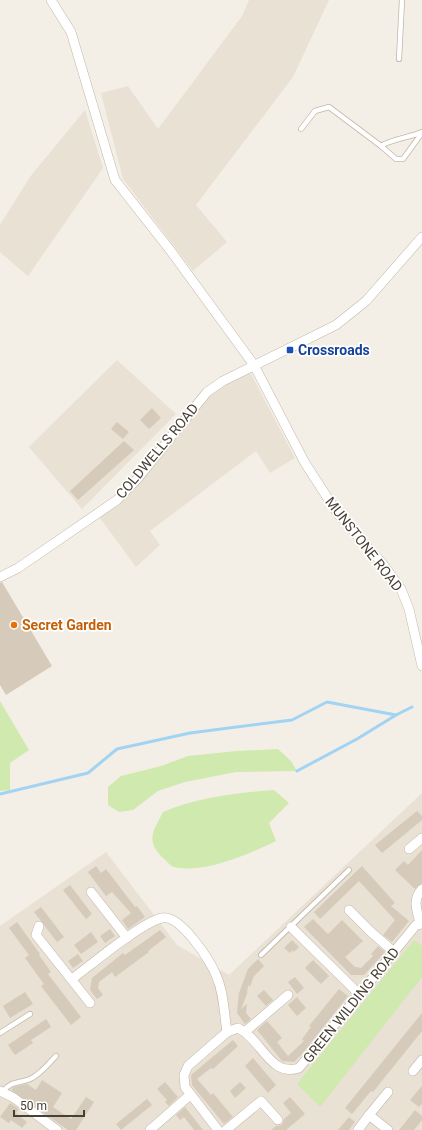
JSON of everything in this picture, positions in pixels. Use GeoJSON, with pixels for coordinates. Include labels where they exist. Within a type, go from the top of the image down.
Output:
{"type":"FeatureCollection","features":[{"type":"Feature","properties":{"kind":"street","name":"MUNSTONE ROAD"},"geometry":{"type":"LineString","coordinates":[[51,0],[71,32],[115,180],[170,250],[254,365],[305,463],[338,514],[382,563],[401,589],[409,609],[422,666]]}},
{"type":"Feature","properties":{"kind":"street","name":"COLDWELLS ROAD"},"geometry":{"type":"LineString","coordinates":[[0,577],[18,568],[117,500],[138,478],[207,392],[223,381],[336,325],[366,301],[422,237]]}},
{"type":"Feature","properties":{"kind":"street"},"geometry":{"type":"LineString","coordinates":[[409,848],[422,838]]}},
{"type":"Feature","properties":{"kind":"street"},"geometry":{"type":"LineString","coordinates":[[421,924],[415,903],[416,895],[422,889]]}},
{"type":"Feature","properties":{"kind":"street"},"geometry":{"type":"LineString","coordinates":[[91,892],[128,938]]}},
{"type":"Feature","properties":{"kind":"street"},"geometry":{"type":"LineString","coordinates":[[349,910],[394,952]]}},
{"type":"Feature","properties":{"kind":"street"},"geometry":{"type":"LineString","coordinates":[[72,979],[128,938],[163,917],[173,918],[180,924],[206,957],[216,975],[222,994],[226,1032]]}},
{"type":"Feature","properties":{"kind":"street","name":"GREEN WILDING ROAD"},"geometry":{"type":"LineString","coordinates":[[246,1031],[274,1064],[282,1069],[292,1070],[299,1068],[416,925],[421,924]]}},
{"type":"Feature","properties":{"kind":"street"},"geometry":{"type":"LineString","coordinates":[[39,926],[36,935],[90,1003]]}},
{"type":"Feature","properties":{"kind":"street"},"geometry":{"type":"LineString","coordinates":[[291,927],[359,994]]}},
{"type":"Feature","properties":{"kind":"street"},"geometry":{"type":"LineString","coordinates":[[218,1130],[185,1087],[183,1080],[188,1066],[226,1032],[238,1028],[246,1031],[288,995]]}},
{"type":"Feature","properties":{"kind":"street"},"geometry":{"type":"LineString","coordinates":[[413,1071],[422,1060]]}},
{"type":"Feature","properties":{"kind":"street"},"geometry":{"type":"LineString","coordinates":[[1,1091],[57,1130]]}},
{"type":"Feature","properties":{"kind":"street"},"geometry":{"type":"LineString","coordinates":[[358,1130],[388,1092]]}},
{"type":"Feature","properties":{"kind":"street"},"geometry":{"type":"LineString","coordinates":[[150,1130],[190,1095]]}},
{"type":"Feature","properties":{"kind":"street"},"geometry":{"type":"LineString","coordinates":[[226,1130],[261,1101],[278,1120]]}},
{"type":"Feature","properties":{"kind":"street"},"geometry":{"type":"LineString","coordinates":[[369,1115],[388,1130]]}},
{"type":"Feature","properties":{"kind":"lane"},"geometry":{"type":"LineString","coordinates":[[398,59],[402,0]]}},
{"type":"Feature","properties":{"kind":"lane"},"geometry":{"type":"LineString","coordinates":[[301,128],[315,111],[330,106],[382,146],[396,159],[403,159],[422,133]]}},
{"type":"Feature","properties":{"kind":"lane"},"geometry":{"type":"LineString","coordinates":[[382,146],[387,142],[422,133]]}},
{"type":"Feature","properties":{"kind":"lane"},"geometry":{"type":"LineString","coordinates":[[262,955],[349,870]]}},
{"type":"Feature","properties":{"kind":"lane"},"geometry":{"type":"LineString","coordinates":[[0,1033],[30,1014]]}},
{"type":"Feature","properties":{"kind":"lane"},"geometry":{"type":"LineString","coordinates":[[1,1091],[10,1084],[28,1080],[38,1074],[56,1056]]}},
{"type":"Feature","properties":{"kind":"shaded area"},"geometry":{"type":"Polygon","coordinates":[[[249,0],[329,0],[293,77],[196,205],[227,242],[193,271],[123,179],[101,93],[128,86],[158,129],[242,16],[249,0]]]}},
{"type":"Feature","properties":{"kind":"shaded area"},"geometry":{"type":"Polygon","coordinates":[[[85,110],[103,168],[28,276],[0,252],[0,225],[30,177],[85,110]]]}},
{"type":"Feature","properties":{"kind":"shaded area"},"geometry":{"type":"Polygon","coordinates":[[[117,360],[176,414],[82,509],[29,447],[117,360]]]}},
{"type":"Feature","properties":{"kind":"shaded area"},"geometry":{"type":"Polygon","coordinates":[[[250,372],[295,458],[270,473],[256,451],[150,531],[160,545],[136,567],[97,514],[179,429],[208,393],[250,372]]]}},
{"type":"Feature","properties":{"kind":"shaded area"},"geometry":{"type":"Polygon","coordinates":[[[422,793],[422,1130],[0,1130],[0,926],[106,852],[177,945],[229,975],[422,793]]]}},
{"type":"Feature","properties":{"kind":"green space"},"geometry":{"type":"Polygon","coordinates":[[[0,701],[29,750],[10,763],[10,790],[0,791],[0,701]]]}},
{"type":"Feature","properties":{"kind":"green space"},"geometry":{"type":"Polygon","coordinates":[[[278,749],[291,761],[297,771],[236,772],[185,782],[158,791],[133,810],[119,812],[108,805],[108,787],[121,776],[161,766],[188,756],[236,751],[278,749]]]}},
{"type":"Feature","properties":{"kind":"green space"},"geometry":{"type":"Polygon","coordinates":[[[274,790],[289,803],[269,823],[276,841],[226,862],[199,868],[174,867],[162,857],[154,845],[152,840],[154,830],[163,812],[204,799],[232,794],[274,790]]]}},
{"type":"Feature","properties":{"kind":"green space"},"geometry":{"type":"Polygon","coordinates":[[[414,940],[422,946],[422,977],[320,1107],[297,1084],[414,940]]]}},
{"type":"Feature","properties":{"kind":"building"},"geometry":{"type":"Polygon","coordinates":[[[152,408],[161,418],[149,429],[140,420],[152,408]]]}},
{"type":"Feature","properties":{"kind":"building"},"geometry":{"type":"Polygon","coordinates":[[[117,422],[129,432],[123,439],[111,429],[117,422]]]}},
{"type":"Feature","properties":{"kind":"building"},"geometry":{"type":"Polygon","coordinates":[[[124,441],[134,450],[78,500],[70,491],[124,441]]]}},
{"type":"Feature","properties":{"kind":"building","name":"Secret Garden"},"geometry":{"type":"Polygon","coordinates":[[[2,582],[52,666],[6,695],[0,685],[0,583],[2,582]]]}},
{"type":"Feature","properties":{"kind":"building"},"geometry":{"type":"Polygon","coordinates":[[[417,811],[422,816],[422,820],[382,853],[375,845],[417,811]]]}},
{"type":"Feature","properties":{"kind":"building"},"geometry":{"type":"Polygon","coordinates":[[[422,850],[422,883],[415,889],[395,870],[404,861],[408,865],[422,850]]]}},
{"type":"Feature","properties":{"kind":"building"},"geometry":{"type":"Polygon","coordinates":[[[96,866],[101,873],[106,869],[135,907],[137,906],[145,917],[128,929],[122,920],[131,913],[112,892],[106,896],[88,872],[96,866]]]}},
{"type":"Feature","properties":{"kind":"building"},"geometry":{"type":"Polygon","coordinates":[[[362,866],[395,903],[391,906],[409,921],[392,942],[383,935],[395,920],[359,881],[320,919],[314,912],[362,866]]]}},
{"type":"Feature","properties":{"kind":"building"},"geometry":{"type":"Polygon","coordinates":[[[70,885],[92,914],[86,919],[63,890],[70,885]]]}},
{"type":"Feature","properties":{"kind":"building"},"geometry":{"type":"Polygon","coordinates":[[[41,907],[64,937],[57,942],[34,912],[41,907]]]}},
{"type":"Feature","properties":{"kind":"building"},"geometry":{"type":"Polygon","coordinates":[[[313,919],[328,934],[342,920],[363,941],[345,957],[355,967],[361,968],[373,956],[371,954],[378,946],[385,952],[364,975],[351,975],[304,927],[313,919]]]}},
{"type":"Feature","properties":{"kind":"building"},"geometry":{"type":"Polygon","coordinates":[[[17,922],[51,972],[48,974],[81,1017],[71,1025],[41,986],[44,984],[25,958],[29,955],[9,928],[17,922]]]}},
{"type":"Feature","properties":{"kind":"building"},"geometry":{"type":"Polygon","coordinates":[[[110,929],[115,936],[105,943],[100,936],[110,929]]]}},
{"type":"Feature","properties":{"kind":"building"},"geometry":{"type":"Polygon","coordinates":[[[160,930],[166,937],[148,951],[149,952],[115,977],[112,972],[99,982],[98,988],[103,995],[97,999],[90,990],[92,978],[123,953],[125,955],[160,930]]]}},
{"type":"Feature","properties":{"kind":"building"},"geometry":{"type":"Polygon","coordinates":[[[91,932],[98,942],[81,954],[74,945],[91,932]]]}},
{"type":"Feature","properties":{"kind":"building"},"geometry":{"type":"Polygon","coordinates":[[[292,940],[299,947],[294,952],[293,950],[290,953],[284,948],[292,940]]]}},
{"type":"Feature","properties":{"kind":"building"},"geometry":{"type":"Polygon","coordinates":[[[78,954],[83,961],[73,968],[68,961],[78,954]]]}},
{"type":"Feature","properties":{"kind":"building"},"geometry":{"type":"Polygon","coordinates":[[[258,959],[264,966],[254,976],[250,987],[248,985],[247,994],[241,1009],[247,1004],[246,1013],[251,1019],[245,1024],[237,1013],[239,993],[248,969],[258,959]]]}},
{"type":"Feature","properties":{"kind":"building"},"geometry":{"type":"Polygon","coordinates":[[[313,960],[329,976],[321,984],[305,968],[313,960]]]}},
{"type":"Feature","properties":{"kind":"building"},"geometry":{"type":"Polygon","coordinates":[[[295,977],[304,988],[297,994],[288,982],[295,977]]]}},
{"type":"Feature","properties":{"kind":"building"},"geometry":{"type":"Polygon","coordinates":[[[339,989],[348,996],[294,1062],[282,1061],[257,1030],[267,1021],[282,1038],[277,1042],[288,1056],[304,1041],[302,1039],[311,1027],[309,1026],[339,989]]]}},
{"type":"Feature","properties":{"kind":"building"},"geometry":{"type":"Polygon","coordinates":[[[264,990],[273,1000],[266,1006],[257,996],[264,990]]]}},
{"type":"Feature","properties":{"kind":"building"},"geometry":{"type":"Polygon","coordinates":[[[25,992],[33,1004],[10,1018],[3,1006],[25,992]]]}},
{"type":"Feature","properties":{"kind":"building"},"geometry":{"type":"Polygon","coordinates":[[[297,997],[306,1008],[297,1016],[288,1005],[297,997]]]}},
{"type":"Feature","properties":{"kind":"building"},"geometry":{"type":"Polygon","coordinates":[[[422,1013],[422,1031],[373,1092],[371,1091],[352,1114],[345,1108],[422,1013]]]}},
{"type":"Feature","properties":{"kind":"building"},"geometry":{"type":"Polygon","coordinates":[[[46,1019],[51,1027],[31,1040],[33,1043],[15,1055],[8,1045],[46,1019]]]}},
{"type":"Feature","properties":{"kind":"building"},"geometry":{"type":"Polygon","coordinates":[[[233,1040],[238,1046],[213,1069],[211,1068],[197,1079],[211,1095],[213,1093],[233,1117],[224,1124],[192,1085],[191,1075],[233,1040]]]}},
{"type":"Feature","properties":{"kind":"building"},"geometry":{"type":"Polygon","coordinates":[[[253,1058],[276,1085],[268,1093],[245,1066],[253,1058]]]}},
{"type":"Feature","properties":{"kind":"building"},"geometry":{"type":"Polygon","coordinates":[[[42,1080],[62,1093],[53,1107],[71,1119],[86,1097],[94,1102],[76,1130],[68,1130],[11,1090],[14,1087],[27,1084],[36,1090],[42,1080]]]}},
{"type":"Feature","properties":{"kind":"building"},"geometry":{"type":"Polygon","coordinates":[[[165,1082],[178,1097],[169,1106],[165,1102],[167,1100],[157,1089],[165,1082]]]}},
{"type":"Feature","properties":{"kind":"building"},"geometry":{"type":"Polygon","coordinates":[[[240,1082],[246,1088],[235,1098],[230,1091],[240,1082]]]}},
{"type":"Feature","properties":{"kind":"building"},"geometry":{"type":"Polygon","coordinates":[[[422,1086],[422,1104],[419,1107],[410,1100],[422,1086]]]}},
{"type":"Feature","properties":{"kind":"building"},"geometry":{"type":"Polygon","coordinates":[[[290,1097],[305,1114],[286,1130],[271,1130],[276,1126],[282,1125],[284,1119],[291,1113],[283,1103],[290,1097]]]}},
{"type":"Feature","properties":{"kind":"building"},"geometry":{"type":"Polygon","coordinates":[[[147,1099],[152,1105],[121,1130],[116,1124],[147,1099]]]}},
{"type":"Feature","properties":{"kind":"building"},"geometry":{"type":"Polygon","coordinates":[[[10,1103],[19,1109],[16,1113],[27,1122],[22,1128],[11,1120],[9,1123],[0,1117],[10,1103]]]}},
{"type":"Feature","properties":{"kind":"building"},"geometry":{"type":"Polygon","coordinates":[[[185,1107],[203,1130],[194,1130],[184,1117],[180,1120],[176,1115],[185,1107]]]}},
{"type":"Feature","properties":{"kind":"building"},"geometry":{"type":"Polygon","coordinates":[[[415,1110],[422,1116],[422,1120],[414,1130],[399,1130],[415,1110]]]}},
{"type":"Feature","properties":{"kind":"building"},"geometry":{"type":"Polygon","coordinates":[[[349,1117],[355,1122],[349,1130],[338,1130],[349,1117]]]}},
{"type":"Feature","properties":{"kind":"waterway"},"geometry":{"type":"LineString","coordinates":[[0,794],[88,773],[117,749],[190,733],[292,720],[327,702],[396,715],[412,707]]}},
{"type":"Feature","properties":{"kind":"waterway"},"geometry":{"type":"LineString","coordinates":[[297,771],[357,739],[396,715]]}},
{"type":"Feature","properties":{"kind":"place","name":"Crossroads"},"geometry":{"type":"Point","coordinates":[290,350]}},
{"type":"Feature","properties":{"kind":"place","name":"Secret Garden"},"geometry":{"type":"Point","coordinates":[14,625]}}]}
